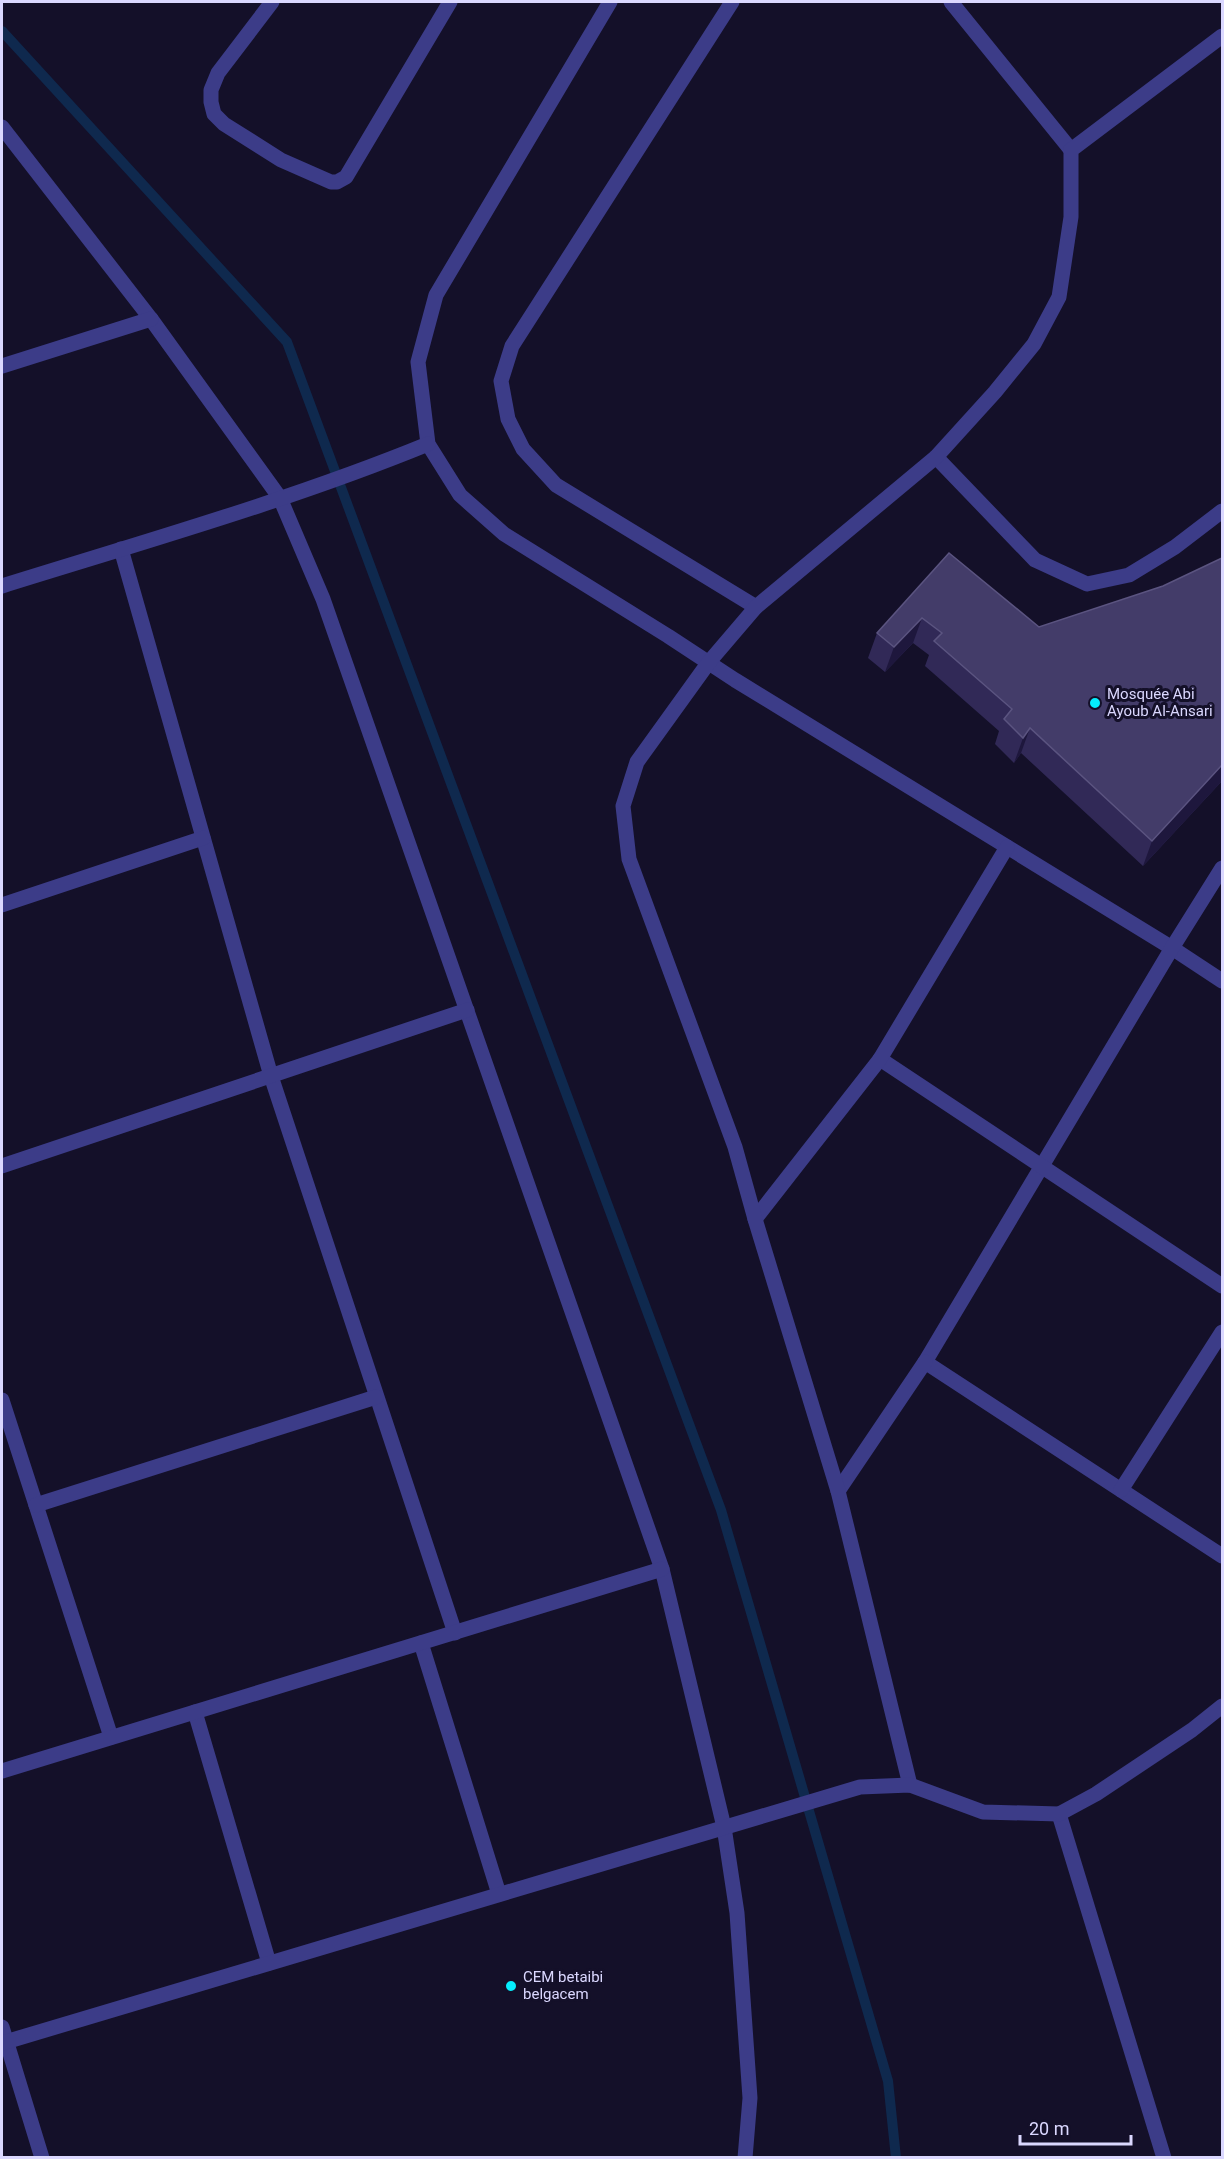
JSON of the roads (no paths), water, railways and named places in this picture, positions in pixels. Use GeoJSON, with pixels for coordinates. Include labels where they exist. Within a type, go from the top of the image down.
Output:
{"type":"FeatureCollection","features":[{"type":"Feature","properties":{"kind":"street"},"geometry":{"type":"LineString","coordinates":[[272,2],[218,73],[211,90],[214,114],[224,124],[281,160],[331,182],[337,182],[346,177],[450,2]]}},
{"type":"Feature","properties":{"kind":"street"},"geometry":{"type":"LineString","coordinates":[[610,2],[436,295],[418,363],[428,444],[460,495],[504,534],[735,680],[1222,981]]}},
{"type":"Feature","properties":{"kind":"street"},"geometry":{"type":"LineString","coordinates":[[732,2],[512,346],[501,381],[508,419],[524,449],[556,485],[756,607]]}},
{"type":"Feature","properties":{"kind":"street"},"geometry":{"type":"LineString","coordinates":[[910,1785],[838,1491],[735,1147],[629,859],[623,806],[637,762],[709,662],[756,607],[936,457],[995,392],[1034,344],[1059,297],[1071,217],[1071,150],[951,2]]}},
{"type":"Feature","properties":{"kind":"street"},"geometry":{"type":"LineString","coordinates":[[1071,150],[1222,36]]}},
{"type":"Feature","properties":{"kind":"street"},"geometry":{"type":"LineString","coordinates":[[2,127],[151,319],[280,498],[323,599],[662,1569],[724,1827],[737,1913],[750,2098],[745,2157]]}},
{"type":"Feature","properties":{"kind":"street"},"geometry":{"type":"LineString","coordinates":[[2,366],[151,319]]}},
{"type":"Feature","properties":{"kind":"street"},"geometry":{"type":"LineString","coordinates":[[2,586],[280,498],[377,465],[428,444]]}},
{"type":"Feature","properties":{"kind":"street"},"geometry":{"type":"LineString","coordinates":[[936,457],[1035,560],[1088,584],[1129,575],[1175,547],[1222,511]]}},
{"type":"Feature","properties":{"kind":"street"},"geometry":{"type":"LineString","coordinates":[[121,549],[271,1076],[455,1632]]}},
{"type":"Feature","properties":{"kind":"street"},"geometry":{"type":"LineString","coordinates":[[2,905],[203,838]]}},
{"type":"Feature","properties":{"kind":"street"},"geometry":{"type":"LineString","coordinates":[[755,1219],[880,1059],[1007,847]]}},
{"type":"Feature","properties":{"kind":"street"},"geometry":{"type":"LineString","coordinates":[[838,1491],[925,1362],[1222,868]]}},
{"type":"Feature","properties":{"kind":"street"},"geometry":{"type":"LineString","coordinates":[[2,1166],[467,1010]]}},
{"type":"Feature","properties":{"kind":"street"},"geometry":{"type":"LineString","coordinates":[[880,1059],[1222,1286]]}},
{"type":"Feature","properties":{"kind":"street"},"geometry":{"type":"LineString","coordinates":[[1121,1490],[1222,1332]]}},
{"type":"Feature","properties":{"kind":"street"},"geometry":{"type":"LineString","coordinates":[[925,1362],[1222,1556]]}},
{"type":"Feature","properties":{"kind":"street"},"geometry":{"type":"LineString","coordinates":[[36,1505],[376,1397]]}},
{"type":"Feature","properties":{"kind":"street"},"geometry":{"type":"LineString","coordinates":[[2,1400],[111,1737]]}},
{"type":"Feature","properties":{"kind":"street"},"geometry":{"type":"LineString","coordinates":[[2,1771],[662,1569]]}},
{"type":"Feature","properties":{"kind":"street"},"geometry":{"type":"LineString","coordinates":[[421,1643],[499,1894]]}},
{"type":"Feature","properties":{"kind":"street"},"geometry":{"type":"LineString","coordinates":[[4,2043],[860,1787],[910,1785],[984,1812],[1059,1814],[1096,1794],[1192,1730],[1222,1706]]}},
{"type":"Feature","properties":{"kind":"street"},"geometry":{"type":"LineString","coordinates":[[195,1712],[269,1963]]}},
{"type":"Feature","properties":{"kind":"street"},"geometry":{"type":"LineString","coordinates":[[1059,1814],[1164,2157]]}},
{"type":"Feature","properties":{"kind":"street"},"geometry":{"type":"LineString","coordinates":[[2,2027],[4,2043],[42,2157]]}},
{"type":"Feature","properties":{"kind":"waterway"},"geometry":{"type":"LineString","coordinates":[[2,31],[287,342],[721,1510],[888,2081],[896,2158]]}},
{"type":"Feature","properties":{"kind":"place","name":"Mosquée Abi Ayoub Al-Ansari"},"geometry":{"type":"Point","coordinates":[1095,703]}},
{"type":"Feature","properties":{"kind":"place","name":"CEM betaibi belgacem"},"geometry":{"type":"Point","coordinates":[511,1986]}}]}
